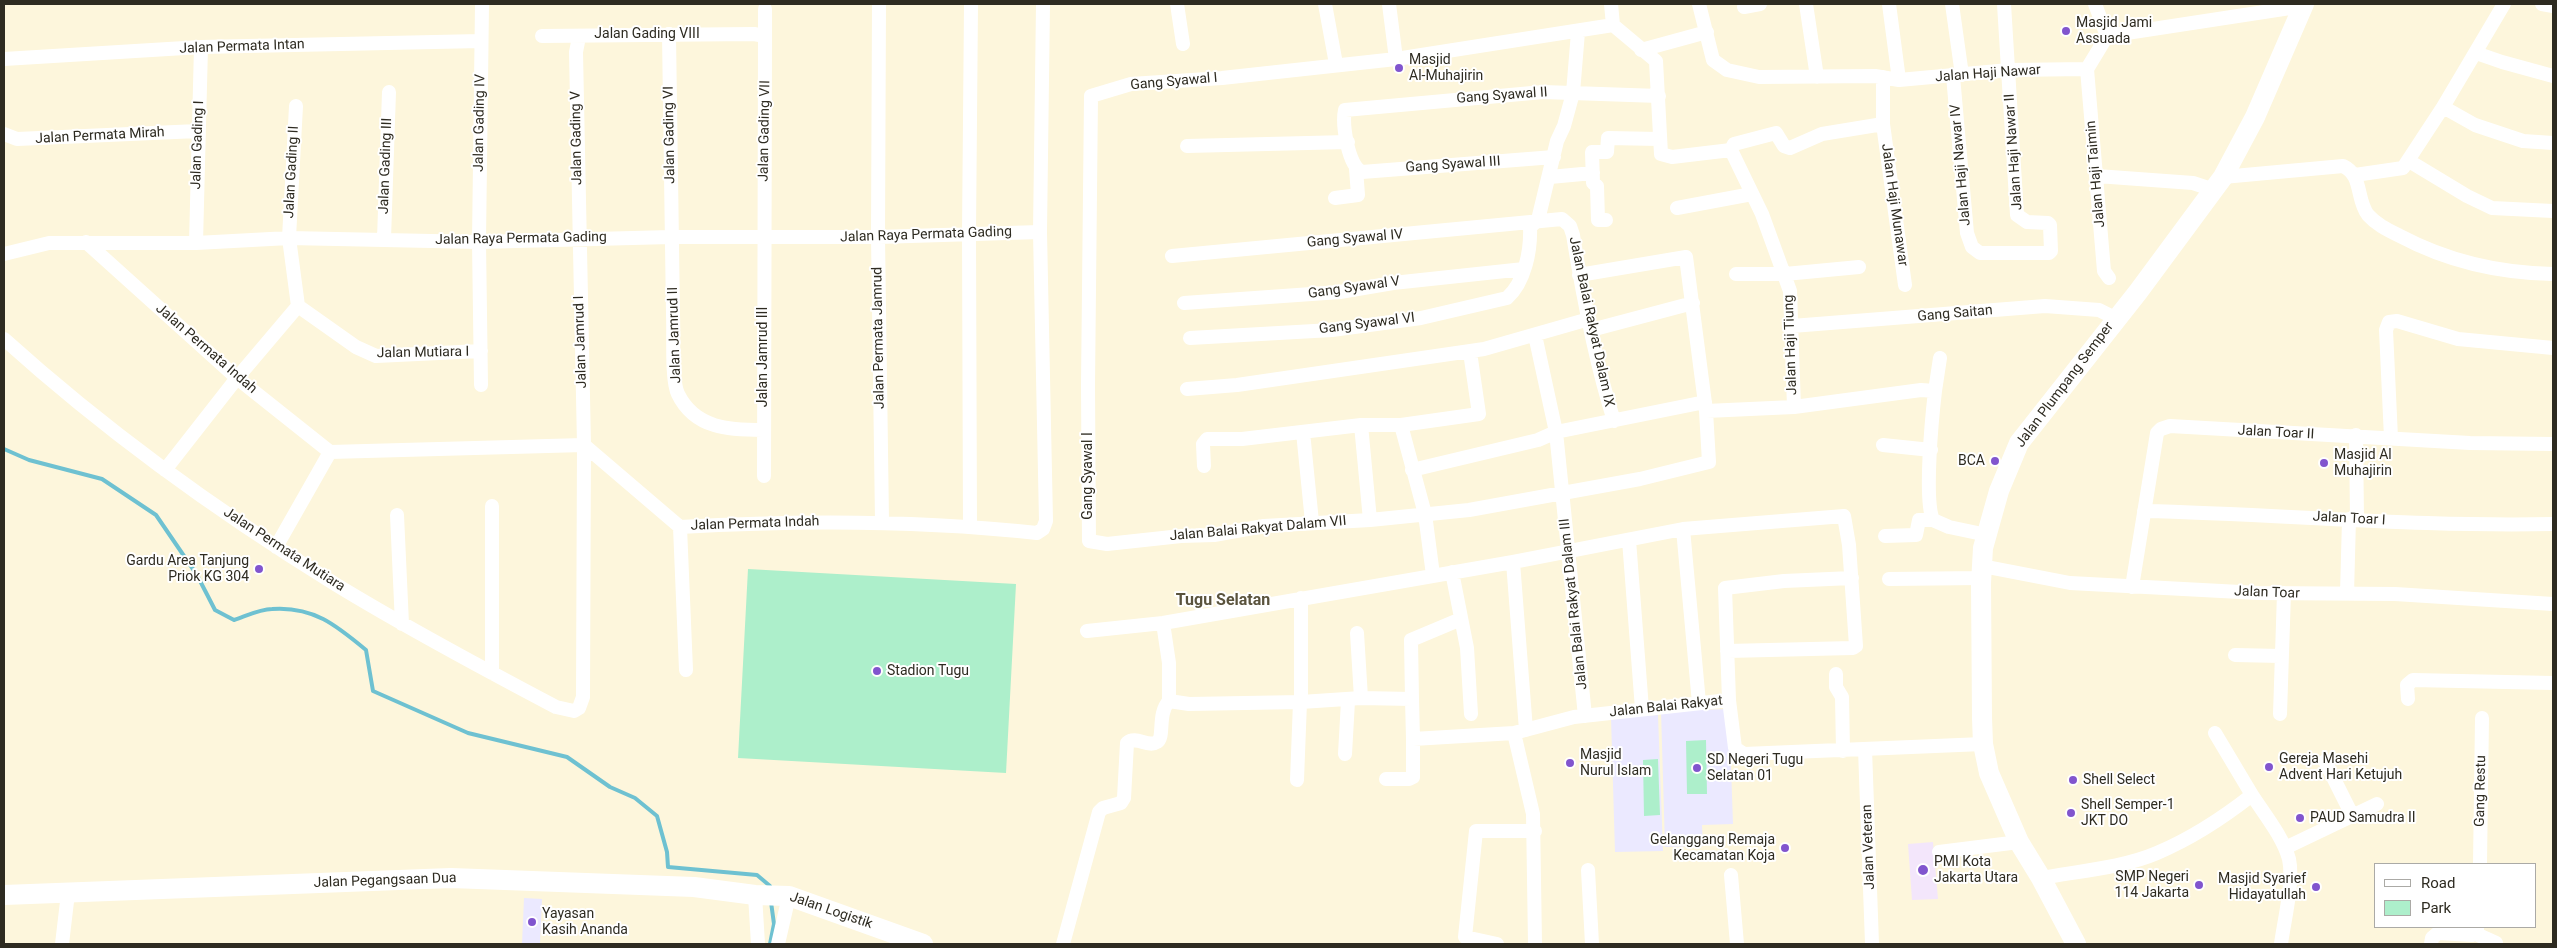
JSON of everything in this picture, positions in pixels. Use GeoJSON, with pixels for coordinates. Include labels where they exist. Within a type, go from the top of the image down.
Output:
{"type":"FeatureCollection","features":[{"type":"Feature","properties":{"kind":"main road","name":"Jalan Plumpang Semper"},"geometry":{"type":"LineString","coordinates":[[2076,944],[2041,878],[2019,842],[1998,798],[1989,773],[1983,744],[1981,572],[1987,535],[1999,491],[2019,443],[2115,318],[2138,292],[2218,183],[2255,118],[2304,5]]}},
{"type":"Feature","properties":{"kind":"main road","name":"Jalan Pegangsaan Dua"},"geometry":{"type":"LineString","coordinates":[[4,895],[451,878],[694,887],[773,895]]}},
{"type":"Feature","properties":{"kind":"main road","name":"Jalan Logistik"},"geometry":{"type":"LineString","coordinates":[[773,895],[923,944]]}},
{"type":"Feature","properties":{"kind":"street","name":"Jalan Gading IV"},"geometry":{"type":"LineString","coordinates":[[481,385],[479,242],[482,4]]}},
{"type":"Feature","properties":{"kind":"street","name":"Jalan Permata Jamrud"},"geometry":{"type":"LineString","coordinates":[[879,4],[878,237],[882,521]]}},
{"type":"Feature","properties":{"kind":"street"},"geometry":{"type":"LineString","coordinates":[[971,4],[969,233],[970,526],[1037,532],[1043,529],[1046,522],[1040,232],[1043,4]]}},
{"type":"Feature","properties":{"kind":"street"},"geometry":{"type":"LineString","coordinates":[[1177,4],[1183,44]]}},
{"type":"Feature","properties":{"kind":"street"},"geometry":{"type":"LineString","coordinates":[[1324,4],[1336,64]]}},
{"type":"Feature","properties":{"kind":"street"},"geometry":{"type":"LineString","coordinates":[[1389,4],[1396,59]]}},
{"type":"Feature","properties":{"kind":"street"},"geometry":{"type":"LineString","coordinates":[[1611,4],[1613,25],[1640,50],[1651,55],[1656,61],[1660,152],[1667,157],[1730,150]]}},
{"type":"Feature","properties":{"kind":"street","name":"Jalan Haji Nawar"},"geometry":{"type":"LineString","coordinates":[[1699,4],[1714,60],[1727,70],[1759,77],[1883,77],[1898,80],[2008,70],[2087,69]]}},
{"type":"Feature","properties":{"kind":"street"},"geometry":{"type":"LineString","coordinates":[[1744,7],[1760,4]]}},
{"type":"Feature","properties":{"kind":"street"},"geometry":{"type":"LineString","coordinates":[[1806,4],[1818,77]]}},
{"type":"Feature","properties":{"kind":"street"},"geometry":{"type":"LineString","coordinates":[[1890,4],[1898,80]]}},
{"type":"Feature","properties":{"kind":"street","name":"Jalan Haji Nawar IV"},"geometry":{"type":"LineString","coordinates":[[1952,4],[1958,76],[1962,191],[1967,233],[1972,247],[1980,253],[2036,255]]}},
{"type":"Feature","properties":{"kind":"street"},"geometry":{"type":"LineString","coordinates":[[2004,4],[2008,70]]}},
{"type":"Feature","properties":{"kind":"street"},"geometry":{"type":"LineString","coordinates":[[2095,4],[2108,36]]}},
{"type":"Feature","properties":{"kind":"street"},"geometry":{"type":"LineString","coordinates":[[2102,4],[2102,22]]}},
{"type":"Feature","properties":{"kind":"street"},"geometry":{"type":"LineString","coordinates":[[2355,175],[2397,170],[2409,161],[2504,4]]}},
{"type":"Feature","properties":{"kind":"street"},"geometry":{"type":"LineString","coordinates":[[2542,4],[2553,6]]}},
{"type":"Feature","properties":{"kind":"street"},"geometry":{"type":"LineString","coordinates":[[2087,69],[2108,36],[2304,5]]}},
{"type":"Feature","properties":{"kind":"street","name":"Jalan Gading VII"},"geometry":{"type":"LineString","coordinates":[[763,238],[760,35],[765,9]]}},
{"type":"Feature","properties":{"kind":"street","name":"Gang Syawal I"},"geometry":{"type":"LineString","coordinates":[[1092,543],[1089,542],[1088,526],[1090,98],[1098,92],[1131,84],[1222,78],[1336,64],[1396,59],[1613,25]]}},
{"type":"Feature","properties":{"kind":"street","name":"Gang Syawal VI"},"geometry":{"type":"LineString","coordinates":[[1190,338],[1332,330],[1421,318],[1507,298],[1514,292],[1524,269],[1531,246],[1530,227],[1538,220],[1550,177],[1557,140],[1564,126],[1573,93],[1578,32]]}},
{"type":"Feature","properties":{"kind":"street"},"geometry":{"type":"LineString","coordinates":[[1640,50],[1706,32]]}},
{"type":"Feature","properties":{"kind":"street","name":"Jalan Gading VIII"},"geometry":{"type":"LineString","coordinates":[[542,36],[579,37],[589,34],[760,35]]}},
{"type":"Feature","properties":{"kind":"street","name":"Jalan Gading VI"},"geometry":{"type":"LineString","coordinates":[[669,34],[671,237]]}},
{"type":"Feature","properties":{"kind":"street","name":"Jalan Gading V"},"geometry":{"type":"LineString","coordinates":[[579,37],[576,52],[579,239]]}},
{"type":"Feature","properties":{"kind":"street","name":"Jalan Permata Intan"},"geometry":{"type":"LineString","coordinates":[[4,59],[201,47],[481,41]]}},
{"type":"Feature","properties":{"kind":"street","name":"Jalan Gading I"},"geometry":{"type":"LineString","coordinates":[[196,242],[201,47]]}},
{"type":"Feature","properties":{"kind":"street"},"geometry":{"type":"LineString","coordinates":[[2476,52],[2502,62],[2553,76]]}},
{"type":"Feature","properties":{"kind":"street","name":"Jalan Haji Taimin"},"geometry":{"type":"LineString","coordinates":[[2087,69],[2098,176],[2104,271],[2109,278]]}},
{"type":"Feature","properties":{"kind":"street","name":"Jalan Haji Nawar II"},"geometry":{"type":"LineString","coordinates":[[2008,70],[2017,215],[2027,222],[2048,222],[2050,225],[2051,251],[2045,255],[2036,255]]}},
{"type":"Feature","properties":{"kind":"street","name":"Jalan Haji Munawar"},"geometry":{"type":"LineString","coordinates":[[1883,77],[1883,124],[1905,285]]}},
{"type":"Feature","properties":{"kind":"street","name":"Jalan Gading III"},"geometry":{"type":"LineString","coordinates":[[384,239],[389,92]]}},
{"type":"Feature","properties":{"kind":"street","name":"Gang Syawal II"},"geometry":{"type":"LineString","coordinates":[[1348,142],[1343,118],[1345,110],[1543,92],[1659,96]]}},
{"type":"Feature","properties":{"kind":"street","name":"Jalan Gading II"},"geometry":{"type":"LineString","coordinates":[[289,238],[296,106]]}},
{"type":"Feature","properties":{"kind":"street"},"geometry":{"type":"LineString","coordinates":[[2442,107],[2476,124],[2523,141],[2553,143]]}},
{"type":"Feature","properties":{"kind":"street","name":"Jalan Haji Munawar"},"geometry":{"type":"LineString","coordinates":[[1730,150],[1734,144],[1776,133],[1784,146],[1790,148],[1822,134],[1883,124]]}},
{"type":"Feature","properties":{"kind":"street","name":"Jalan Permata Mirah"},"geometry":{"type":"LineString","coordinates":[[4,134],[17,139],[198,131]]}},
{"type":"Feature","properties":{"kind":"street"},"geometry":{"type":"LineString","coordinates":[[1606,220],[1598,220],[1597,186],[1593,183],[1592,152],[1607,152],[1608,138],[1659,138]]}},
{"type":"Feature","properties":{"kind":"street"},"geometry":{"type":"LineString","coordinates":[[1187,146],[1348,142],[1355,167],[1358,195],[1335,198]]}},
{"type":"Feature","properties":{"kind":"street","name":"Jalan Haji Tiung"},"geometry":{"type":"LineString","coordinates":[[1730,150],[1752,194],[1785,274],[1790,291],[1794,407],[1910,390],[1935,391]]}},
{"type":"Feature","properties":{"kind":"street","name":"Gang Syawal III"},"geometry":{"type":"LineString","coordinates":[[1355,167],[1362,172],[1554,157]]}},
{"type":"Feature","properties":{"kind":"street"},"geometry":{"type":"LineString","coordinates":[[2409,161],[2492,208],[2553,211]]}},
{"type":"Feature","properties":{"kind":"street"},"geometry":{"type":"LineString","coordinates":[[2098,176],[2218,183],[2335,166],[2350,169],[2355,175],[2366,212],[2373,221],[2428,251],[2507,272],[2553,274]]}},
{"type":"Feature","properties":{"kind":"street"},"geometry":{"type":"LineString","coordinates":[[1550,177],[1593,173]]}},
{"type":"Feature","properties":{"kind":"street"},"geometry":{"type":"LineString","coordinates":[[1676,208],[1752,194]]}},
{"type":"Feature","properties":{"kind":"street","name":"Gang Syawal IV"},"geometry":{"type":"LineString","coordinates":[[1172,256],[1453,231],[1538,220]]}},
{"type":"Feature","properties":{"kind":"street","name":"Jalan Balai Rakyat Dalam IX"},"geometry":{"type":"LineString","coordinates":[[1538,220],[1562,220],[1570,226],[1608,407],[1614,421]]}},
{"type":"Feature","properties":{"kind":"street","name":"Jalan Raya Permata Gading"},"geometry":{"type":"LineString","coordinates":[[4,254],[49,243],[86,242],[196,242],[289,238],[479,242],[671,237],[878,237],[1040,232]]}},
{"type":"Feature","properties":{"kind":"street","name":"Jalan Jamrud II"},"geometry":{"type":"LineString","coordinates":[[671,237],[675,382],[677,393],[699,417],[713,426],[727,430],[763,430]]}},
{"type":"Feature","properties":{"kind":"street"},"geometry":{"type":"LineString","coordinates":[[165,470],[237,378],[298,306],[289,238]]}},
{"type":"Feature","properties":{"kind":"street","name":"Jalan Jamrud III"},"geometry":{"type":"LineString","coordinates":[[763,238],[764,476]]}},
{"type":"Feature","properties":{"kind":"street","name":"Jalan Jamrud I"},"geometry":{"type":"LineString","coordinates":[[579,239],[584,445],[583,697]]}},
{"type":"Feature","properties":{"kind":"street","name":"Jalan Permata Indah"},"geometry":{"type":"LineString","coordinates":[[86,242],[237,378],[330,452]]}},
{"type":"Feature","properties":{"kind":"street"},"geometry":{"type":"LineString","coordinates":[[1579,275],[1686,258],[1706,407]]}},
{"type":"Feature","properties":{"kind":"street"},"geometry":{"type":"LineString","coordinates":[[1736,274],[1785,274],[1859,267]]}},
{"type":"Feature","properties":{"kind":"street","name":"Gang Syawal V"},"geometry":{"type":"LineString","coordinates":[[1184,303],[1340,292],[1400,282],[1524,269]]}},
{"type":"Feature","properties":{"kind":"street"},"geometry":{"type":"LineString","coordinates":[[1187,389],[1237,385],[1470,352],[1535,335],[1693,302]]}},
{"type":"Feature","properties":{"kind":"street","name":"Jalan Mutiara I"},"geometry":{"type":"LineString","coordinates":[[298,306],[356,347],[376,356],[481,352]]}},
{"type":"Feature","properties":{"kind":"street","name":"Gang Saitan"},"geometry":{"type":"LineString","coordinates":[[1792,326],[2045,306],[2099,310],[2115,318]]}},
{"type":"Feature","properties":{"kind":"street"},"geometry":{"type":"LineString","coordinates":[[2391,438],[2386,330],[2389,322],[2397,321],[2458,339],[2553,348]]}},
{"type":"Feature","properties":{"kind":"street","name":"Jalan Balai Rakyat Dalam III"},"geometry":{"type":"LineString","coordinates":[[1535,335],[1556,432],[1585,716]]}},
{"type":"Feature","properties":{"kind":"street","name":"Jalan Permata Mutiara"},"geometry":{"type":"LineString","coordinates":[[4,340],[66,395],[165,470],[276,547],[402,624],[556,708],[570,712],[579,708],[583,697]]}},
{"type":"Feature","properties":{"kind":"street"},"geometry":{"type":"LineString","coordinates":[[1204,466],[1203,444],[1207,439],[1242,439],[1361,425],[1400,425],[1480,413],[1470,352]]}},
{"type":"Feature","properties":{"kind":"street"},"geometry":{"type":"LineString","coordinates":[[1933,520],[1930,502],[1931,450],[1935,391],[1940,358]]}},
{"type":"Feature","properties":{"kind":"street"},"geometry":{"type":"LineString","coordinates":[[1412,470],[1538,440],[1556,432],[1614,421],[1706,407],[1794,407]]}},
{"type":"Feature","properties":{"kind":"street","name":"Jalan Balai Rakyat Dalam VII"},"geometry":{"type":"LineString","coordinates":[[1092,543],[1214,535],[1264,526],[1370,520],[1469,510],[1640,479],[1709,462],[1706,407]]}},
{"type":"Feature","properties":{"kind":"street"},"geometry":{"type":"LineString","coordinates":[[1361,425],[1370,520]]}},
{"type":"Feature","properties":{"kind":"street"},"geometry":{"type":"LineString","coordinates":[[1400,425],[1425,514],[1433,575]]}},
{"type":"Feature","properties":{"kind":"street","name":"Jalan Toar II"},"geometry":{"type":"LineString","coordinates":[[2132,587],[2157,433],[2161,429],[2170,426],[2301,435],[2356,435],[2470,443],[2553,444]]}},
{"type":"Feature","properties":{"kind":"street"},"geometry":{"type":"LineString","coordinates":[[1303,432],[1312,522]]}},
{"type":"Feature","properties":{"kind":"street"},"geometry":{"type":"LineString","coordinates":[[2347,594],[2353,519],[2356,435]]}},
{"type":"Feature","properties":{"kind":"street"},"geometry":{"type":"LineString","coordinates":[[276,547],[330,452],[584,445]]}},
{"type":"Feature","properties":{"kind":"street","name":"Jalan Permata Indah"},"geometry":{"type":"LineString","coordinates":[[584,445],[680,527],[770,522],[882,521],[970,526]]}},
{"type":"Feature","properties":{"kind":"street"},"geometry":{"type":"LineString","coordinates":[[1883,445],[1931,450]]}},
{"type":"Feature","properties":{"kind":"street"},"geometry":{"type":"LineString","coordinates":[[492,506],[492,673]]}},
{"type":"Feature","properties":{"kind":"street","name":"Jalan Toar I"},"geometry":{"type":"LineString","coordinates":[[2144,511],[2456,525],[2553,524]]}},
{"type":"Feature","properties":{"kind":"street"},"geometry":{"type":"LineString","coordinates":[[398,515],[402,624]]}},
{"type":"Feature","properties":{"kind":"street"},"geometry":{"type":"LineString","coordinates":[[1087,631],[1163,623],[1513,562],[1683,528],[1844,516],[1852,578],[1856,643],[1853,648],[1727,651]]}},
{"type":"Feature","properties":{"kind":"street"},"geometry":{"type":"LineString","coordinates":[[1885,536],[1916,535],[1918,520],[1933,520],[1949,527],[1987,535]]}},
{"type":"Feature","properties":{"kind":"street"},"geometry":{"type":"LineString","coordinates":[[680,527],[686,670]]}},
{"type":"Feature","properties":{"kind":"street"},"geometry":{"type":"LineString","coordinates":[[1683,528],[1699,703]]}},
{"type":"Feature","properties":{"kind":"street"},"geometry":{"type":"LineString","coordinates":[[1629,540],[1642,709]]}},
{"type":"Feature","properties":{"kind":"street"},"geometry":{"type":"LineString","coordinates":[[1513,562],[1520,731],[1535,831],[1535,942]]}},
{"type":"Feature","properties":{"kind":"street"},"geometry":{"type":"LineString","coordinates":[[1452,572],[1468,664],[1471,714]]}},
{"type":"Feature","properties":{"kind":"street","name":"Jalan Toar"},"geometry":{"type":"LineString","coordinates":[[1889,579],[1981,572],[2070,584],[2284,593],[2395,594],[2553,604]]}},
{"type":"Feature","properties":{"kind":"street"},"geometry":{"type":"LineString","coordinates":[[1729,700],[1726,587],[1852,578]]}},
{"type":"Feature","properties":{"kind":"street"},"geometry":{"type":"LineString","coordinates":[[2280,714],[2284,593]]}},
{"type":"Feature","properties":{"kind":"street"},"geometry":{"type":"LineString","coordinates":[[1297,780],[1301,598]]}},
{"type":"Feature","properties":{"kind":"street"},"geometry":{"type":"LineString","coordinates":[[1386,779],[1409,779],[1413,777],[1411,640],[1461,619]]}},
{"type":"Feature","properties":{"kind":"street"},"geometry":{"type":"LineString","coordinates":[[1063,944],[1099,812],[1103,808],[1121,803],[1124,798],[1127,744],[1134,740],[1152,744],[1161,737],[1161,714],[1169,701],[1169,663],[1163,623]]}},
{"type":"Feature","properties":{"kind":"street"},"geometry":{"type":"LineString","coordinates":[[1345,754],[1355,699],[1357,633]]}},
{"type":"Feature","properties":{"kind":"street"},"geometry":{"type":"LineString","coordinates":[[2235,655],[2281,656]]}},
{"type":"Feature","properties":{"kind":"street"},"geometry":{"type":"LineString","coordinates":[[1836,674],[1836,687],[1842,697],[1842,751]]}},
{"type":"Feature","properties":{"kind":"street"},"geometry":{"type":"LineString","coordinates":[[2408,698],[2407,685],[2413,680],[2553,683]]}},
{"type":"Feature","properties":{"kind":"street"},"geometry":{"type":"LineString","coordinates":[[1169,701],[1189,704],[1412,699]]}},
{"type":"Feature","properties":{"kind":"street","name":"Jalan Balai Rakyat"},"geometry":{"type":"LineString","coordinates":[[1413,739],[1520,731],[1585,716],[1729,700],[1735,748],[1737,752],[1744,754],[1983,744]]}},
{"type":"Feature","properties":{"kind":"street","name":"Gang Restu"},"geometry":{"type":"LineString","coordinates":[[2480,863],[2482,718]]}},
{"type":"Feature","properties":{"kind":"street"},"geometry":{"type":"LineString","coordinates":[[2215,732],[2285,848],[2289,861],[2290,875],[2281,944]]}},
{"type":"Feature","properties":{"kind":"street","name":"Jalan Veteran"},"geometry":{"type":"LineString","coordinates":[[1865,749],[1872,944]]}},
{"type":"Feature","properties":{"kind":"street"},"geometry":{"type":"LineString","coordinates":[[2325,761],[2353,817]]}},
{"type":"Feature","properties":{"kind":"street"},"geometry":{"type":"LineString","coordinates":[[2041,878],[2127,862],[2156,854],[2232,810],[2252,795]]}},
{"type":"Feature","properties":{"kind":"street"},"geometry":{"type":"LineString","coordinates":[[2285,848],[2353,817],[2376,804]]}},
{"type":"Feature","properties":{"kind":"street"},"geometry":{"type":"LineString","coordinates":[[1497,944],[1465,937],[1476,831],[1535,831]]}},
{"type":"Feature","properties":{"kind":"street"},"geometry":{"type":"LineString","coordinates":[[1939,852],[2019,842]]}},
{"type":"Feature","properties":{"kind":"street"},"geometry":{"type":"LineString","coordinates":[[1588,870],[1592,944]]}},
{"type":"Feature","properties":{"kind":"street"},"geometry":{"type":"LineString","coordinates":[[1731,876],[1737,944]]}},
{"type":"Feature","properties":{"kind":"street"},"geometry":{"type":"LineString","coordinates":[[62,944],[68,893]]}},
{"type":"Feature","properties":{"kind":"street"},"geometry":{"type":"LineString","coordinates":[[758,944],[773,895]]}},
{"type":"Feature","properties":{"kind":"street"},"geometry":{"type":"LineString","coordinates":[[773,895],[778,944]]}},
{"type":"Feature","properties":{"kind":"street"},"geometry":{"type":"LineString","coordinates":[[2431,944],[2432,938],[2438,932],[2477,931],[2496,943]]}},
{"type":"Feature","properties":{"kind":"shaded area","name":"SD Negeri Tugu Selatan 01"},"geometry":{"type":"Polygon","coordinates":[[[1729,709],[1733,824],[1702,825],[1703,846],[1665,847],[1661,711],[1729,709]]]}},
{"type":"Feature","properties":{"kind":"shaded area"},"geometry":{"type":"Polygon","coordinates":[[[1658,715],[1663,851],[1615,852],[1611,718],[1658,715]]]}},
{"type":"Feature","properties":{"kind":"shaded area","name":"PMI Kota Jakarta Utara"},"geometry":{"type":"Polygon","coordinates":[[[1933,842],[1938,899],[1912,900],[1908,844],[1933,842]]]}},
{"type":"Feature","properties":{"kind":"shaded area","name":"Yayasan Kasih Ananda"},"geometry":{"type":"Polygon","coordinates":[[[524,898],[542,899],[540,944],[522,944],[524,898]]]}},
{"type":"Feature","properties":{"kind":"green space","name":"Stadion Tugu"},"geometry":{"type":"Polygon","coordinates":[[[748,569],[1016,584],[1006,773],[738,758],[748,569]]]}},
{"type":"Feature","properties":{"kind":"green space"},"geometry":{"type":"Polygon","coordinates":[[[1706,740],[1707,794],[1687,794],[1686,741],[1706,740]]]}},
{"type":"Feature","properties":{"kind":"green space"},"geometry":{"type":"Polygon","coordinates":[[[1658,759],[1660,815],[1644,816],[1643,760],[1658,759]]]}},
{"type":"Feature","properties":{"kind":"waterway"},"geometry":{"type":"LineString","coordinates":[[4,449],[29,460],[102,479],[156,515],[197,575],[215,610],[234,620],[267,609],[300,611],[323,619],[334,625],[366,650],[373,691],[468,733],[567,757],[610,787],[635,798],[657,816],[667,852],[668,867],[757,875],[770,886],[770,890]]}},
{"type":"Feature","properties":{"kind":"waterway"},"geometry":{"type":"LineString","coordinates":[[770,944],[774,924],[771,902]]}},
{"type":"Feature","properties":{"kind":"place","name":"Masjid Jami Assuada"},"geometry":{"type":"Point","coordinates":[2066,31]}},
{"type":"Feature","properties":{"kind":"place","name":"Masjid Al-Muhajirin"},"geometry":{"type":"Point","coordinates":[1399,68]}},
{"type":"Feature","properties":{"kind":"place","name":"BCA"},"geometry":{"type":"Point","coordinates":[1995,461]}},
{"type":"Feature","properties":{"kind":"place","name":"Masjid Al Muhajirin"},"geometry":{"type":"Point","coordinates":[2324,463]}},
{"type":"Feature","properties":{"kind":"place","name":"Gardu Area Tanjung Priok KG 304"},"geometry":{"type":"Point","coordinates":[259,569]}},
{"type":"Feature","properties":{"kind":"place","name":"Stadion Tugu"},"geometry":{"type":"Point","coordinates":[877,671]}},
{"type":"Feature","properties":{"kind":"place","name":"Masjid Nurul Islam"},"geometry":{"type":"Point","coordinates":[1570,763]}},
{"type":"Feature","properties":{"kind":"place","name":"Gereja Masehi Advent Hari Ketujuh"},"geometry":{"type":"Point","coordinates":[2269,767]}},
{"type":"Feature","properties":{"kind":"place","name":"SD Negeri Tugu Selatan 01"},"geometry":{"type":"Point","coordinates":[1697,768]}},
{"type":"Feature","properties":{"kind":"place","name":"Shell Select"},"geometry":{"type":"Point","coordinates":[2073,780]}},
{"type":"Feature","properties":{"kind":"place","name":"Shell Semper-1 JKT DO"},"geometry":{"type":"Point","coordinates":[2071,813]}},
{"type":"Feature","properties":{"kind":"place","name":"PAUD Samudra II"},"geometry":{"type":"Point","coordinates":[2300,818]}},
{"type":"Feature","properties":{"kind":"place","name":"Gelanggang Remaja Kecamatan Koja"},"geometry":{"type":"Point","coordinates":[1785,848]}},
{"type":"Feature","properties":{"kind":"place","name":"PMI Kota Jakarta Utara"},"geometry":{"type":"Point","coordinates":[1923,870]}},
{"type":"Feature","properties":{"kind":"place","name":"SMP Negeri 114 Jakarta"},"geometry":{"type":"Point","coordinates":[2199,885]}},
{"type":"Feature","properties":{"kind":"place","name":"Masjid Syarief Hidayatullah"},"geometry":{"type":"Point","coordinates":[2316,887]}},
{"type":"Feature","properties":{"kind":"place","name":"Yayasan Kasih Ananda"},"geometry":{"type":"Point","coordinates":[532,922]}},
{"type":"Feature","properties":{"kind":"district","name":"Tugu Selatan"},"geometry":{"type":"Point","coordinates":[1223,601]}}]}
